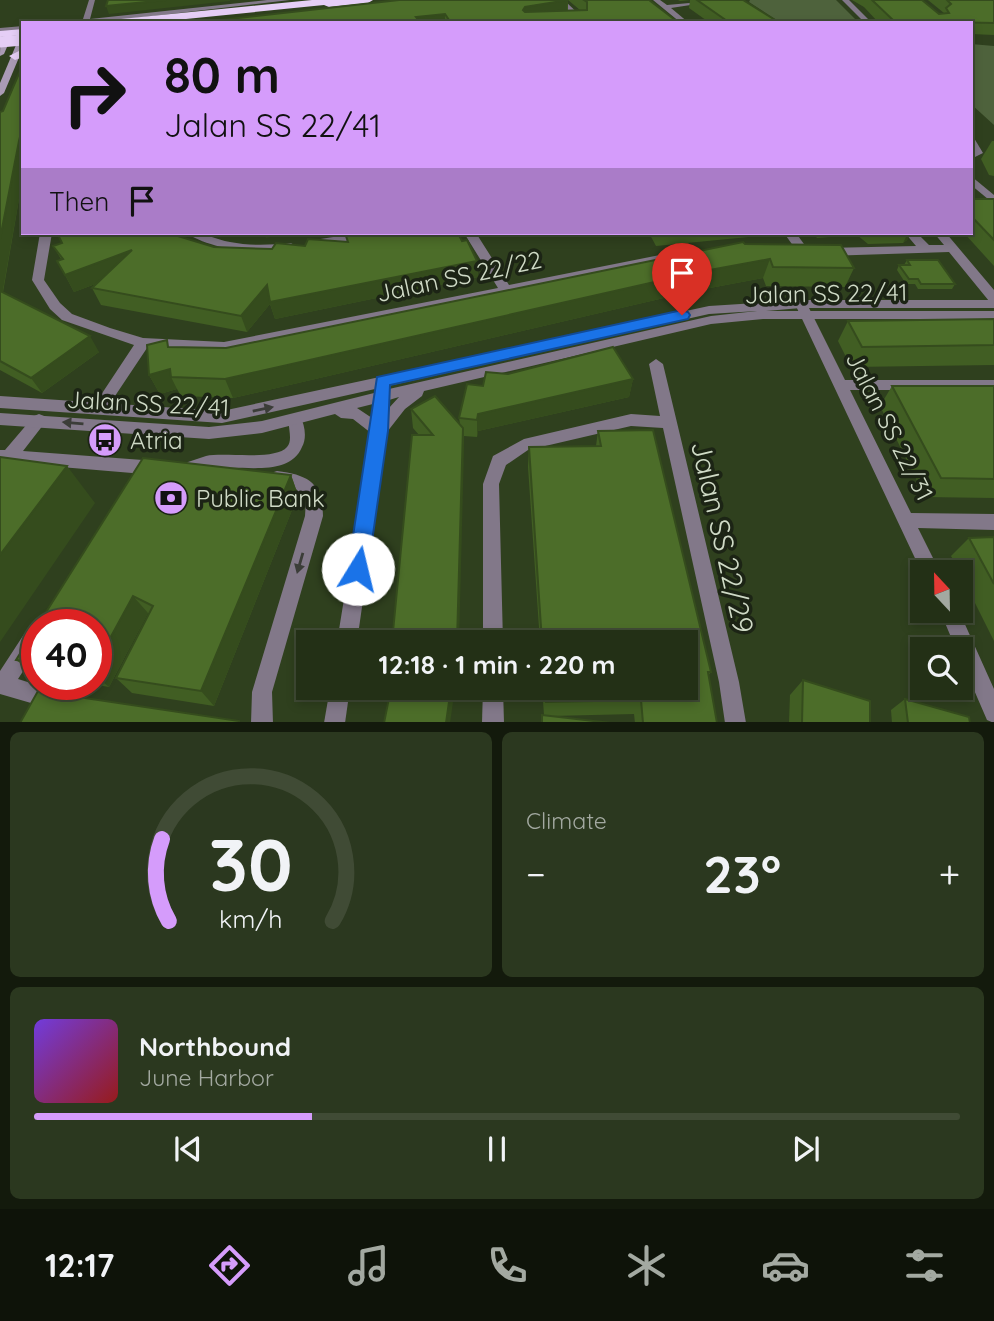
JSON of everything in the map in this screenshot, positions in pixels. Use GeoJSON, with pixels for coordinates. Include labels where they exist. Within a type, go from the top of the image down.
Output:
{"type":"FeatureCollection","features":[{"type":"Feature","properties":{"kind":"highway"},"geometry":{"type":"LineString","coordinates":[[131,21],[343,0]]}},
{"type":"Feature","properties":{"kind":"highway"},"geometry":{"type":"LineString","coordinates":[[206,21],[363,4]]}},
{"type":"Feature","properties":{"kind":"highway"},"geometry":{"type":"LineString","coordinates":[[169,21],[380,4],[240,21]]}},
{"type":"Feature","properties":{"kind":"highway"},"geometry":{"type":"LineString","coordinates":[[2,40],[21,44]]}},
{"type":"Feature","properties":{"kind":"main road"},"geometry":{"type":"LineString","coordinates":[[0,93],[21,44]]}},
{"type":"Feature","properties":{"kind":"street"},"geometry":{"type":"LineString","coordinates":[[92,0],[86,21],[244,2],[287,0]]}},
{"type":"Feature","properties":{"kind":"street"},"geometry":{"type":"LineString","coordinates":[[560,0],[582,20]]}},
{"type":"Feature","properties":{"kind":"street"},"geometry":{"type":"LineString","coordinates":[[656,0],[684,21]]}},
{"type":"Feature","properties":{"kind":"street"},"geometry":{"type":"LineString","coordinates":[[666,7],[720,0]]}},
{"type":"Feature","properties":{"kind":"street"},"geometry":{"type":"LineString","coordinates":[[845,0],[867,21]]}},
{"type":"Feature","properties":{"kind":"street"},"geometry":{"type":"LineString","coordinates":[[330,13],[363,4]]}},
{"type":"Feature","properties":{"kind":"street"},"geometry":{"type":"LineString","coordinates":[[566,18],[582,20]]}},
{"type":"Feature","properties":{"kind":"street"},"geometry":{"type":"LineString","coordinates":[[973,180],[989,192],[994,201]]}},
{"type":"Feature","properties":{"kind":"street","name":"Jalan SS 22/22"},"geometry":{"type":"LineString","coordinates":[[46,235],[38,280],[55,306],[67,317],[143,343],[224,347],[680,254],[707,254]]}},
{"type":"Feature","properties":{"kind":"street"},"geometry":{"type":"LineString","coordinates":[[199,235],[225,246],[262,249],[355,235]]}},
{"type":"Feature","properties":{"kind":"street"},"geometry":{"type":"LineString","coordinates":[[471,235],[505,289]]}},
{"type":"Feature","properties":{"kind":"street"},"geometry":{"type":"LineString","coordinates":[[791,235],[796,252],[954,248]]}},
{"type":"Feature","properties":{"kind":"street"},"geometry":{"type":"LineString","coordinates":[[913,235],[925,248]]}},
{"type":"Feature","properties":{"kind":"street"},"geometry":{"type":"LineString","coordinates":[[942,235],[994,298]]}},
{"type":"Feature","properties":{"kind":"street","name":"Jalan SS 22/41"},"geometry":{"type":"LineString","coordinates":[[0,402],[222,417],[709,310],[994,304]]}},
{"type":"Feature","properties":{"kind":"street","name":"Jalan SS 22/41"},"geometry":{"type":"LineString","coordinates":[[0,419],[209,433],[295,420],[427,386],[711,320],[804,309],[994,315]]}},
{"type":"Feature","properties":{"kind":"street","name":"Jalan SS 22/31"},"geometry":{"type":"LineString","coordinates":[[804,309],[926,560]]}},
{"type":"Feature","properties":{"kind":"street"},"geometry":{"type":"LineString","coordinates":[[98,410],[143,343]]}},
{"type":"Feature","properties":{"kind":"street","name":"Jalan SS 22/29"},"geometry":{"type":"LineString","coordinates":[[656,364],[736,722]]}},
{"type":"Feature","properties":{"kind":"street"},"geometry":{"type":"LineString","coordinates":[[349,630],[379,431],[383,381]]}},
{"type":"Feature","properties":{"kind":"street"},"geometry":{"type":"LineString","coordinates":[[839,384],[994,385]]}},
{"type":"Feature","properties":{"kind":"street"},"geometry":{"type":"LineString","coordinates":[[379,431],[400,405],[427,386]]}},
{"type":"Feature","properties":{"kind":"street"},"geometry":{"type":"LineString","coordinates":[[334,410],[357,414],[379,431]]}},
{"type":"Feature","properties":{"kind":"street"},"geometry":{"type":"LineString","coordinates":[[3,461],[40,420]]}},
{"type":"Feature","properties":{"kind":"street"},"geometry":{"type":"LineString","coordinates":[[191,468],[199,463],[218,459],[285,459],[295,451],[298,444],[299,434],[295,420]]}},
{"type":"Feature","properties":{"kind":"street"},"geometry":{"type":"LineString","coordinates":[[493,630],[492,484],[499,461],[524,445],[631,420],[669,423]]}},
{"type":"Feature","properties":{"kind":"street"},"geometry":{"type":"LineString","coordinates":[[3,461],[138,473],[191,468],[299,481],[314,497],[314,516],[262,692],[262,722]]}},
{"type":"Feature","properties":{"kind":"street"},"geometry":{"type":"LineString","coordinates":[[908,520],[994,522]]}},
{"type":"Feature","properties":{"kind":"street"},"geometry":{"type":"LineString","coordinates":[[953,623],[994,713]]}},
{"type":"Feature","properties":{"kind":"street"},"geometry":{"type":"LineString","coordinates":[[21,656],[2,685],[21,690]]}},
{"type":"Feature","properties":{"kind":"street"},"geometry":{"type":"LineString","coordinates":[[32,722],[44,700]]}},
{"type":"Feature","properties":{"kind":"street"},"geometry":{"type":"LineString","coordinates":[[334,722],[338,700]]}},
{"type":"Feature","properties":{"kind":"street"},"geometry":{"type":"LineString","coordinates":[[493,700],[493,722]]}},
{"type":"Feature","properties":{"kind":"green space"},"geometry":{"type":"Polygon","coordinates":[[[836,0],[857,21],[778,21],[749,2],[836,0]]]}},
{"type":"Feature","properties":{"kind":"green space"},"geometry":{"type":"Polygon","coordinates":[[[973,44],[994,46],[994,125],[973,106],[973,44]]]}},
{"type":"Feature","properties":{"kind":"building"},"geometry":{"type":"Polygon","coordinates":[[[108,0],[166,0],[106,6],[108,0]]]}},
{"type":"Feature","properties":{"kind":"building"},"geometry":{"type":"Polygon","coordinates":[[[399,0],[568,0],[525,7],[525,12],[587,10],[587,2],[584,0],[649,0],[676,21],[450,21],[445,14],[416,17],[419,21],[211,21],[399,0]]]}},
{"type":"Feature","properties":{"kind":"building"},"geometry":{"type":"Polygon","coordinates":[[[697,0],[743,0],[777,21],[727,21],[697,0]]]}},
{"type":"Feature","properties":{"kind":"building"},"geometry":{"type":"Polygon","coordinates":[[[872,0],[922,0],[939,14],[949,13],[946,8],[951,4],[947,0],[994,0],[994,23],[894,21],[872,0]]]}},
{"type":"Feature","properties":{"kind":"building"},"geometry":{"type":"Polygon","coordinates":[[[21,69],[21,133],[0,239],[0,112],[3,111],[21,69]]]}},
{"type":"Feature","properties":{"kind":"building"},"geometry":{"type":"Polygon","coordinates":[[[973,199],[994,199],[994,240],[973,218],[973,199]]]}},
{"type":"Feature","properties":{"kind":"building"},"geometry":{"type":"Polygon","coordinates":[[[58,235],[175,235],[214,247],[272,249],[276,243],[305,246],[308,239],[348,242],[346,236],[353,235],[459,235],[462,241],[467,240],[477,261],[270,302],[267,285],[241,316],[92,288],[132,250],[65,275],[57,261],[63,259],[53,246],[62,243],[58,235]]]}},
{"type":"Feature","properties":{"kind":"building"},"geometry":{"type":"Polygon","coordinates":[[[743,242],[841,245],[854,268],[773,267],[770,259],[699,272],[225,379],[171,377],[170,369],[149,375],[147,345],[167,340],[168,347],[226,348],[743,242]]]}},
{"type":"Feature","properties":{"kind":"building"},"geometry":{"type":"Polygon","coordinates":[[[907,260],[938,260],[955,284],[921,284],[918,279],[909,279],[899,265],[910,265],[907,260]]]}},
{"type":"Feature","properties":{"kind":"building"},"geometry":{"type":"Polygon","coordinates":[[[0,291],[90,336],[31,378],[0,361],[0,291]]]}},
{"type":"Feature","properties":{"kind":"building"},"geometry":{"type":"Polygon","coordinates":[[[994,319],[994,345],[862,347],[848,321],[994,319]]]}},
{"type":"Feature","properties":{"kind":"building"},"geometry":{"type":"Polygon","coordinates":[[[613,347],[633,379],[478,414],[477,420],[459,418],[467,384],[483,386],[486,372],[508,374],[613,347]]]}},
{"type":"Feature","properties":{"kind":"building"},"geometry":{"type":"Polygon","coordinates":[[[892,386],[994,386],[994,479],[941,478],[892,386]]]}},
{"type":"Feature","properties":{"kind":"building"},"geometry":{"type":"Polygon","coordinates":[[[435,396],[463,428],[457,630],[393,630],[412,435],[433,435],[411,409],[435,396]]]}},
{"type":"Feature","properties":{"kind":"building"},"geometry":{"type":"Polygon","coordinates":[[[653,430],[711,672],[708,672],[717,722],[643,722],[641,700],[698,700],[698,630],[541,630],[529,447],[601,446],[598,431],[653,430]]]}},
{"type":"Feature","properties":{"kind":"building"},"geometry":{"type":"Polygon","coordinates":[[[0,457],[67,466],[0,555],[0,457]]]}},
{"type":"Feature","properties":{"kind":"building"},"geometry":{"type":"Polygon","coordinates":[[[143,458],[291,475],[201,691],[116,678],[153,606],[133,596],[112,635],[112,609],[48,609],[143,458]]]}},
{"type":"Feature","properties":{"kind":"building"},"geometry":{"type":"Polygon","coordinates":[[[994,537],[994,584],[969,538],[994,537]]]}},
{"type":"Feature","properties":{"kind":"building"},"geometry":{"type":"Polygon","coordinates":[[[803,680],[870,701],[870,722],[802,722],[803,680]]]}},
{"type":"Feature","properties":{"kind":"building"},"geometry":{"type":"Polygon","coordinates":[[[905,699],[969,717],[970,722],[908,722],[905,699]]]}},
{"type":"Feature","properties":{"kind":"building"},"geometry":{"type":"Polygon","coordinates":[[[33,700],[98,700],[239,722],[21,722],[33,700]]]}},
{"type":"Feature","properties":{"kind":"building"},"geometry":{"type":"Polygon","coordinates":[[[389,700],[449,700],[446,722],[384,722],[389,700]]]}},
{"type":"Feature","properties":{"kind":"building"},"geometry":{"type":"Polygon","coordinates":[[[546,700],[641,700],[546,702],[546,700]]]}},
{"type":"Feature","properties":{"kind":"building"},"geometry":{"type":"Polygon","coordinates":[[[542,715],[602,722],[542,722],[542,715]]]}},
{"type":"Feature","properties":{"kind":"place","name":"Atria"},"geometry":{"type":"Point","coordinates":[105,440]}},
{"type":"Feature","properties":{"kind":"place","name":"Public Bank"},"geometry":{"type":"Point","coordinates":[171,498]}},
{"type":"Feature","properties":{"kind":"route"},"geometry":{"type":"LineString","coordinates":[[358,569],[381,416],[383,381],[682,315]]}}]}
